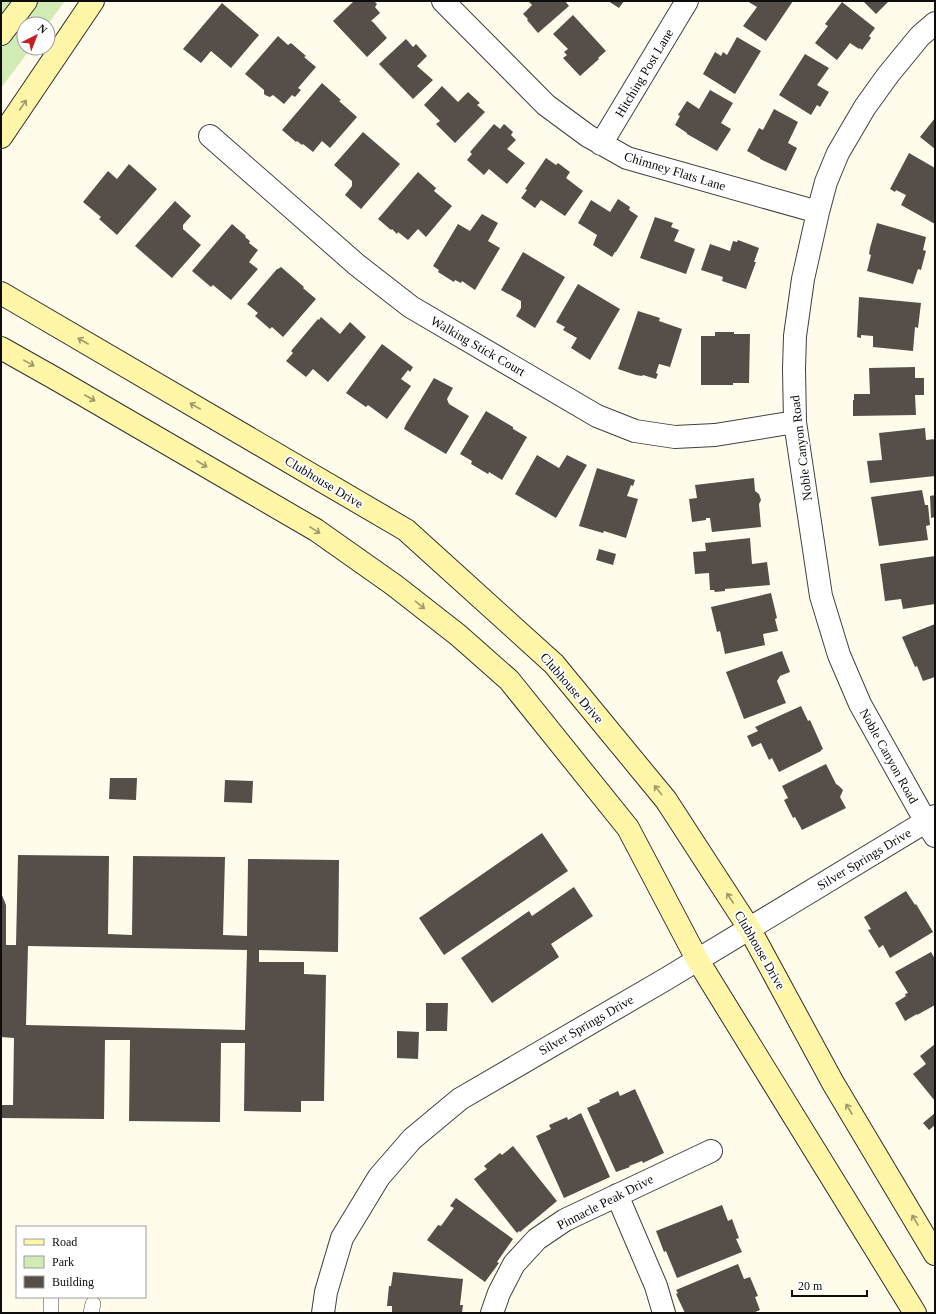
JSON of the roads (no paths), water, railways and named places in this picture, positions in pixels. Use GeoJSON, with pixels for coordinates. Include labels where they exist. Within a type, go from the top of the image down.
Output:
{"type":"FeatureCollection","features":[{"type":"Feature","properties":{"kind":"street"},"geometry":{"type":"LineString","coordinates":[[1,34],[26,1]]}},
{"type":"Feature","properties":{"kind":"street"},"geometry":{"type":"LineString","coordinates":[[1,137],[93,1]]}},
{"type":"Feature","properties":{"kind":"street","name":"Chimney Flats Lane"},"geometry":{"type":"LineString","coordinates":[[443,1],[546,105],[601,144],[627,158],[818,212]]}},
{"type":"Feature","properties":{"kind":"street","name":"Hitching Post Lane"},"geometry":{"type":"LineString","coordinates":[[601,144],[687,1]]}},
{"type":"Feature","properties":{"kind":"street","name":"Noble Canyon Road"},"geometry":{"type":"LineString","coordinates":[[932,825],[860,704],[840,655],[821,596],[795,422],[794,369],[795,336],[803,279],[826,182],[838,154],[865,107],[888,75],[920,36],[935,23]]}},
{"type":"Feature","properties":{"kind":"street","name":"Walking Stick Court"},"geometry":{"type":"LineString","coordinates":[[210,136],[357,264],[411,308],[598,416],[635,431],[675,437],[715,435],[795,422]]}},
{"type":"Feature","properties":{"kind":"street","name":"Clubhouse Drive"},"geometry":{"type":"LineString","coordinates":[[1,293],[406,530],[554,664],[666,800],[749,928],[833,1083],[935,1254]]}},
{"type":"Feature","properties":{"kind":"street"},"geometry":{"type":"LineString","coordinates":[[1,348],[63,382],[316,530],[394,585],[470,645],[509,680],[628,828],[697,959],[915,1313]]}},
{"type":"Feature","properties":{"kind":"street","name":"Silver Springs Drive"},"geometry":{"type":"LineString","coordinates":[[323,1313],[326,1292],[342,1238],[378,1177],[412,1139],[460,1099],[749,928],[932,825]]}},
{"type":"Feature","properties":{"kind":"street","name":"Pinnacle Peak Drive"},"geometry":{"type":"LineString","coordinates":[[492,1313],[499,1293],[514,1264],[537,1239],[565,1220],[711,1151]]}},
{"type":"Feature","properties":{"kind":"street"},"geometry":{"type":"LineString","coordinates":[[618,1195],[656,1286],[664,1313]]}},
{"type":"Feature","properties":{"kind":"lane"},"geometry":{"type":"LineString","coordinates":[[51,1298],[51,1313]]}}]}
